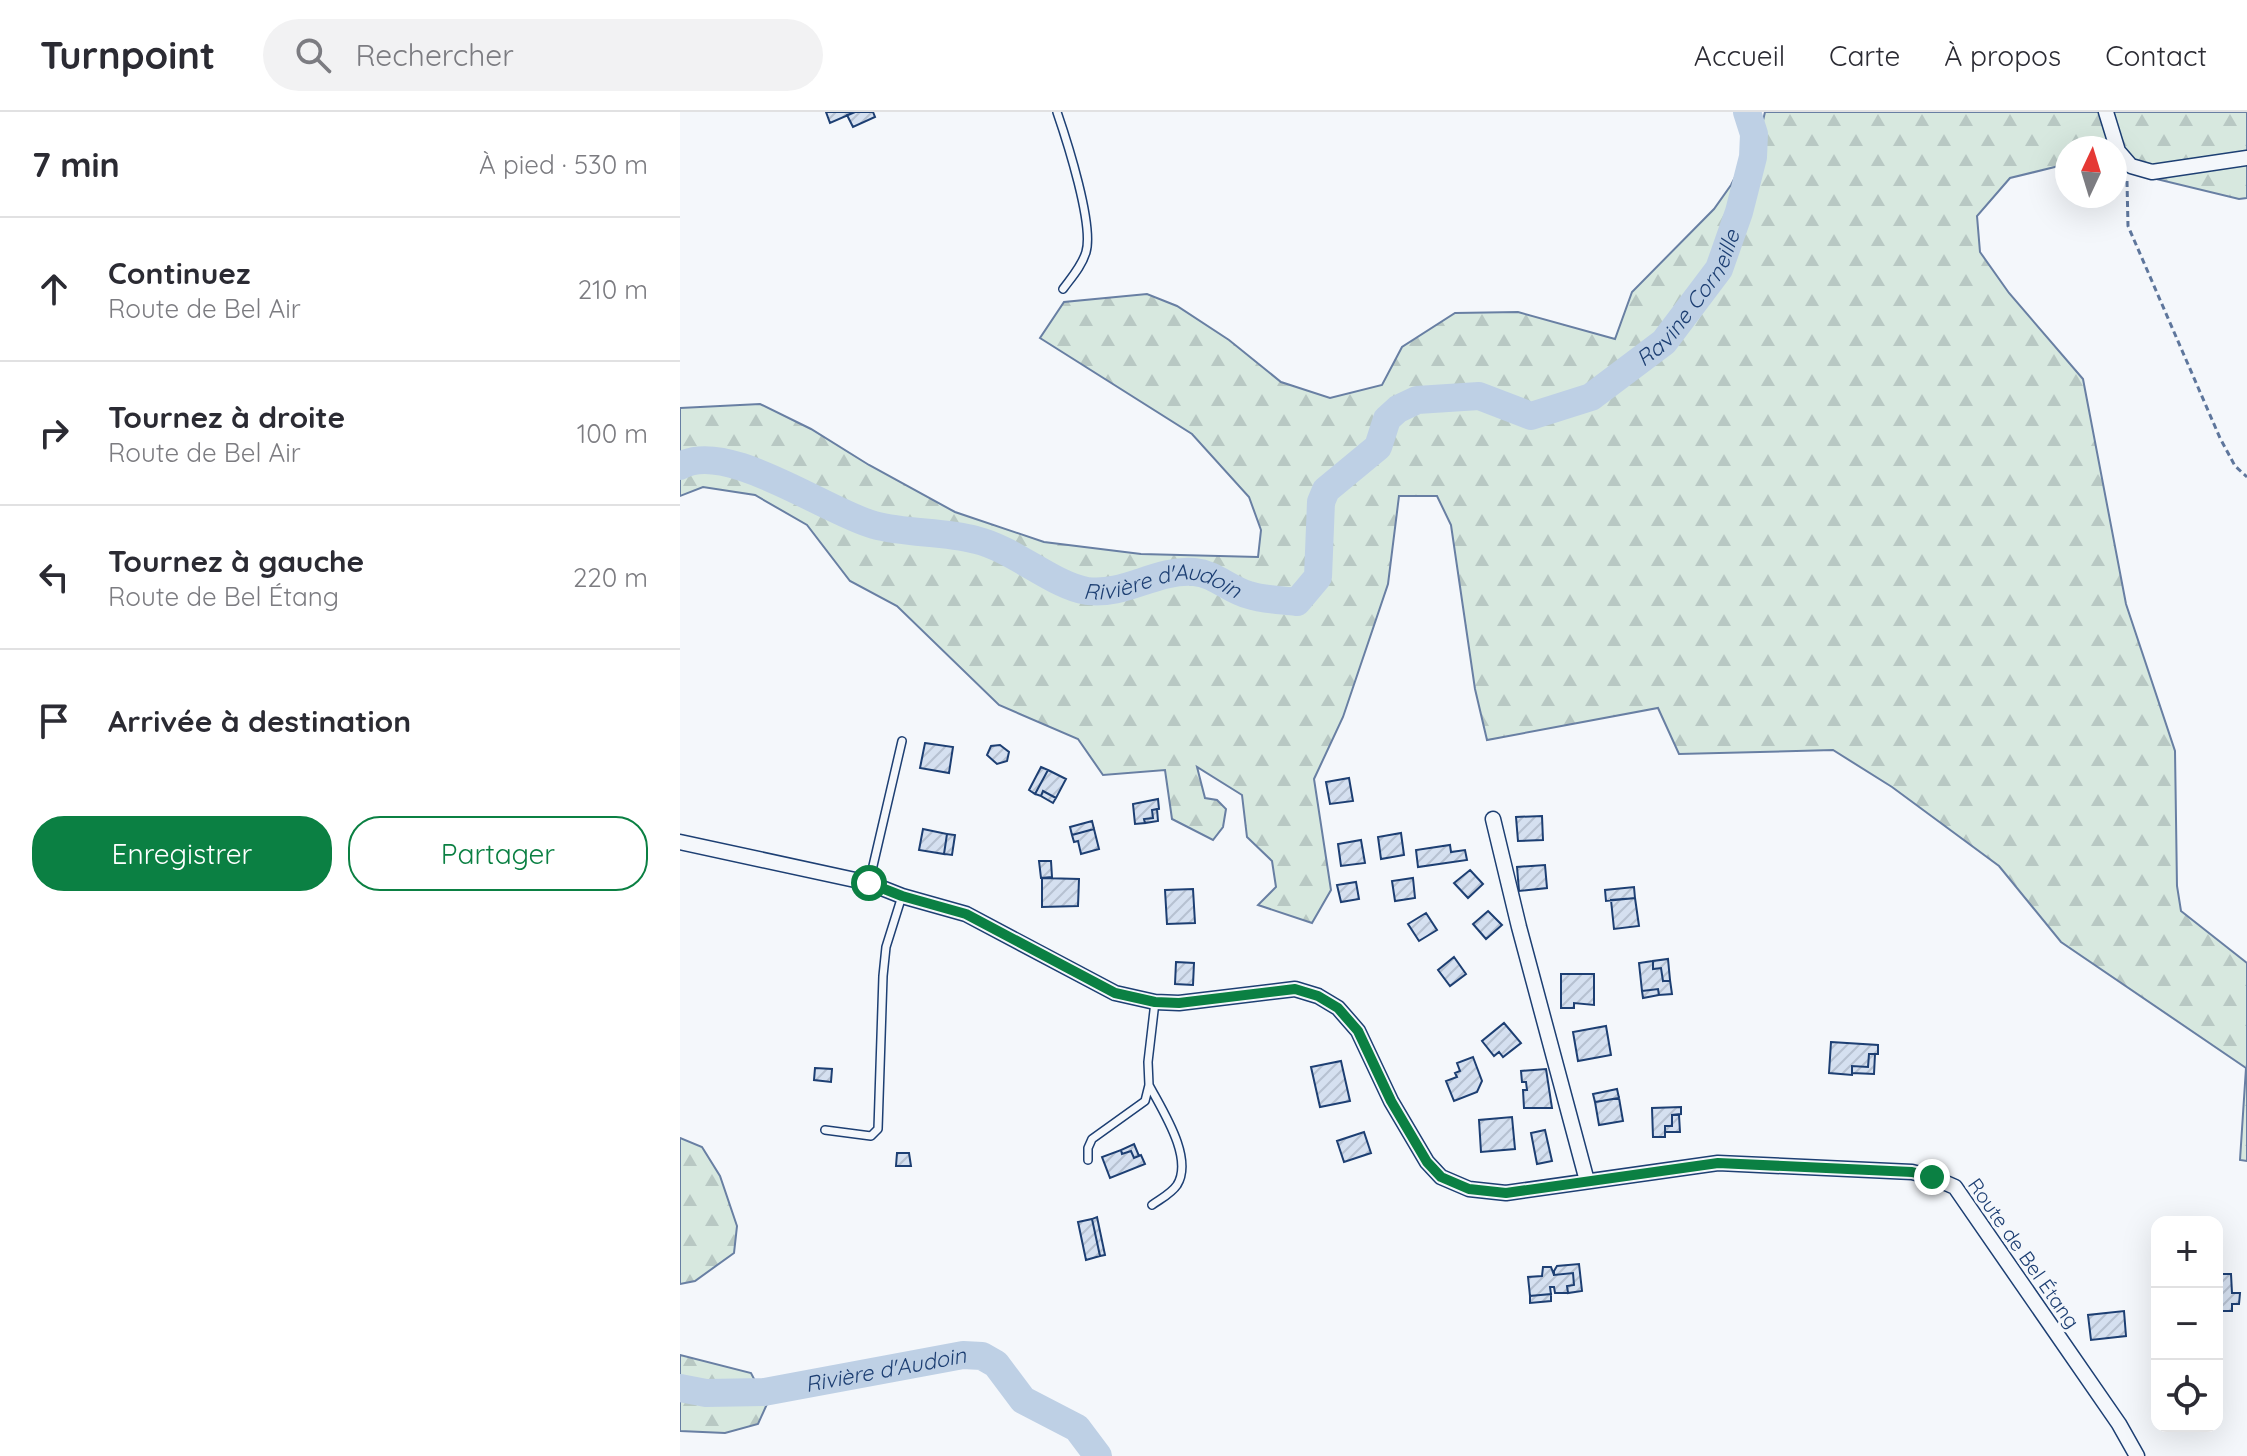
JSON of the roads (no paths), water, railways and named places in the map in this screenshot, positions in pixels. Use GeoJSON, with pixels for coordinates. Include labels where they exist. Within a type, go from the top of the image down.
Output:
{"type":"FeatureCollection","features":[{"type":"Feature","properties":{"kind":"street"},"geometry":{"type":"LineString","coordinates":[[2106,112],[2118,151],[2131,166],[2152,172],[2247,158]]}},
{"type":"Feature","properties":{"kind":"street"},"geometry":{"type":"LineString","coordinates":[[1493,819],[1587,1181]]}},
{"type":"Feature","properties":{"kind":"street"},"geometry":{"type":"LineString","coordinates":[[680,842],[869,883],[966,914],[1115,993],[1155,1002]]}},
{"type":"Feature","properties":{"kind":"street","name":"Route de Bel Étang"},"geometry":{"type":"LineString","coordinates":[[1155,1002],[1179,1003],[1295,989],[1318,996],[1338,1008],[1358,1031],[1391,1101],[1427,1162],[1441,1177],[1469,1189],[1506,1193],[1718,1163],[1912,1172],[1955,1187],[2119,1424],[2137,1456]]}},
{"type":"Feature","properties":{"kind":"lane"},"geometry":{"type":"LineString","coordinates":[[1057,112],[1071,155],[1088,234],[1082,262],[1063,289]]}},
{"type":"Feature","properties":{"kind":"lane"},"geometry":{"type":"LineString","coordinates":[[869,883],[902,741]]}},
{"type":"Feature","properties":{"kind":"lane"},"geometry":{"type":"LineString","coordinates":[[825,1130],[871,1136],[878,1129],[883,976],[886,947],[902,896]]}},
{"type":"Feature","properties":{"kind":"lane"},"geometry":{"type":"LineString","coordinates":[[1088,1160],[1092,1139],[1145,1101],[1155,1002]]}},
{"type":"Feature","properties":{"kind":"lane"},"geometry":{"type":"LineString","coordinates":[[1149,1085],[1171,1128],[1183,1163],[1175,1189],[1152,1205]]}},
{"type":"Feature","properties":{"kind":"waterway","name":"Rivière d'Audoin"},"geometry":{"type":"LineString","coordinates":[[680,466],[700,460],[749,469],[854,518],[899,530],[963,537],[990,545],[1061,582],[1087,591],[1114,590],[1167,574],[1194,572],[1249,595],[1297,602],[1318,577],[1321,502],[1326,490],[1378,447],[1387,419],[1398,409],[1417,400],[1479,396],[1531,416],[1591,397],[1664,342],[1719,269],[1739,212],[1753,157],[1754,134],[1747,112]]}},
{"type":"Feature","properties":{"kind":"waterway","name":"Rivière d'Audoin"},"geometry":{"type":"LineString","coordinates":[[680,1388],[706,1393],[764,1392],[963,1355],[982,1356],[996,1364],[1023,1400],[1077,1428],[1098,1456]]}},
{"type":"Feature","properties":{"kind":"water label","name":"Ravine Corneille"},"geometry":{"type":"Point","coordinates":[1682,294]}}]}
